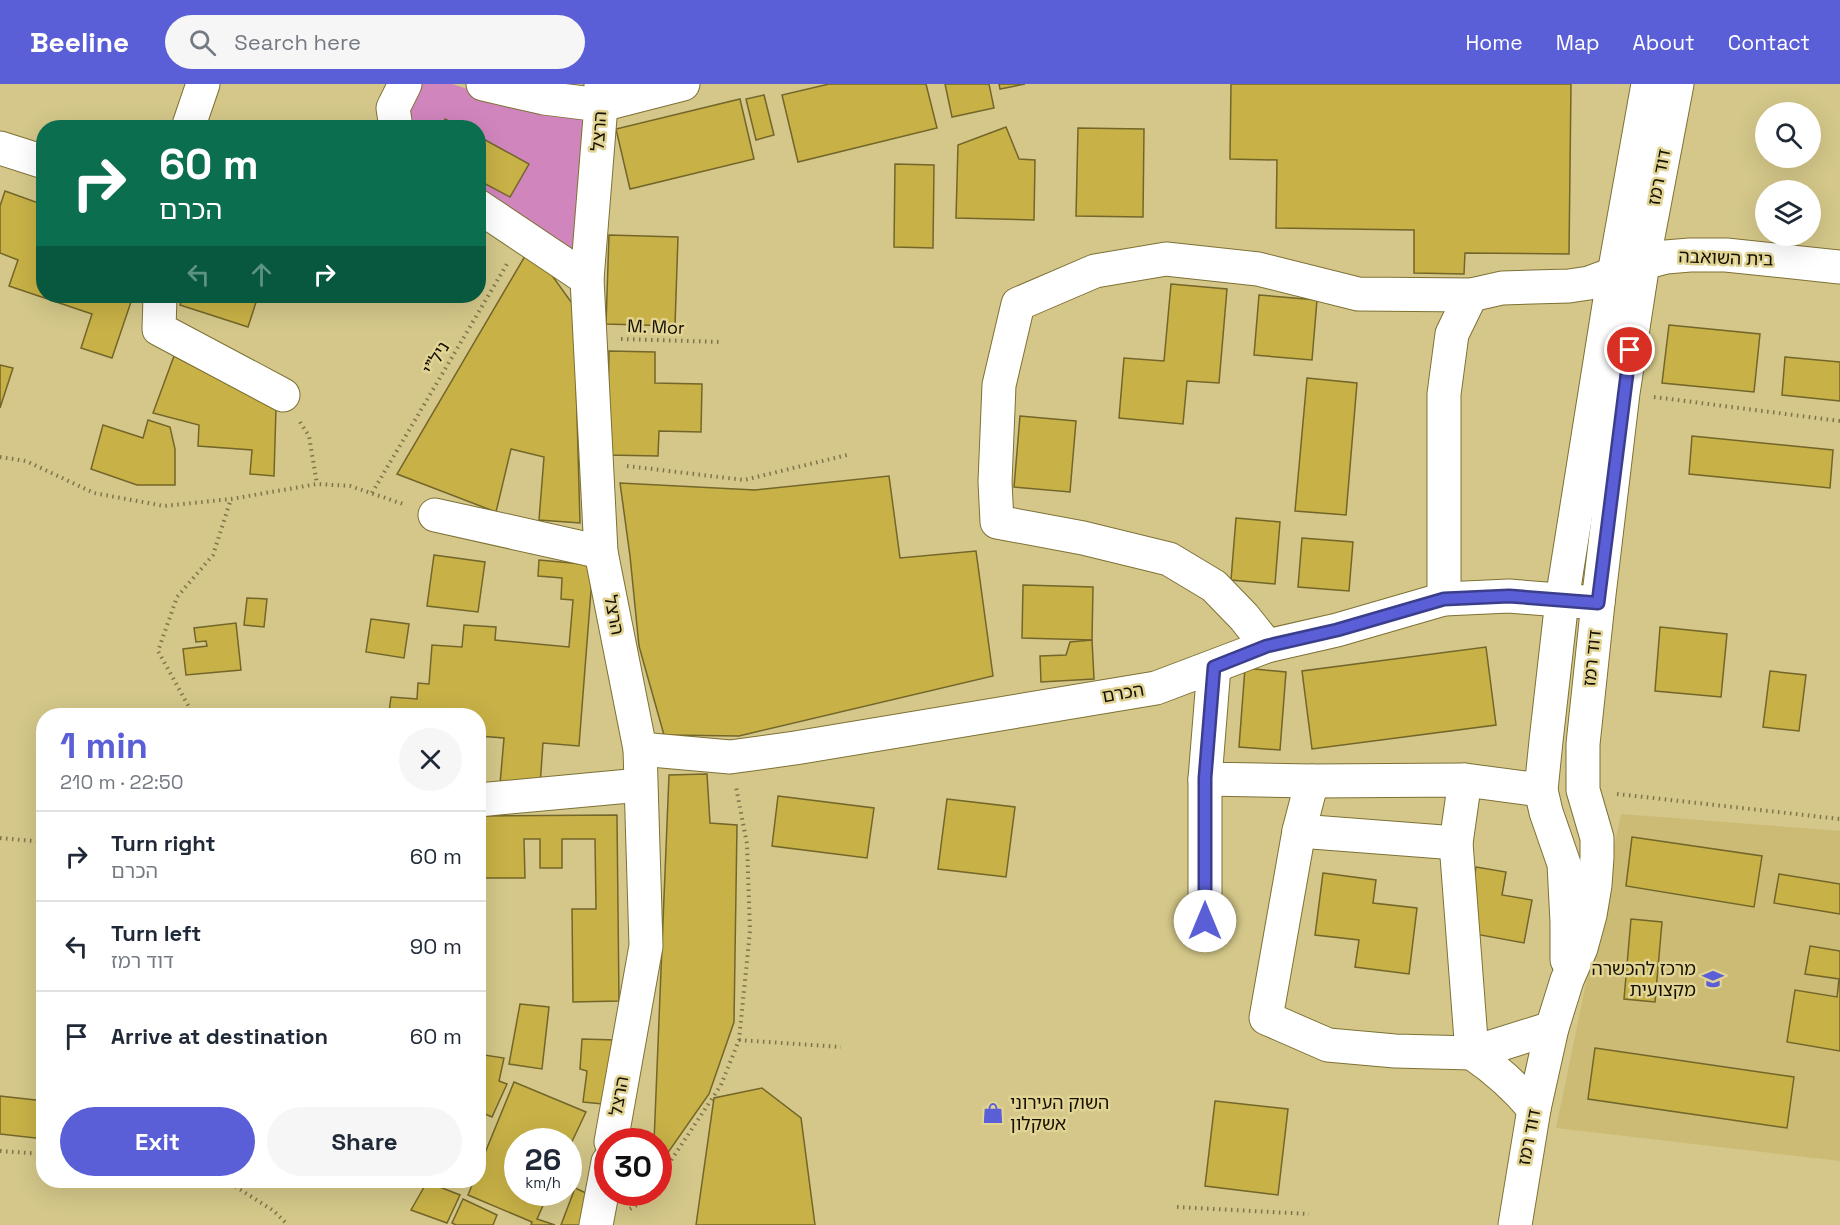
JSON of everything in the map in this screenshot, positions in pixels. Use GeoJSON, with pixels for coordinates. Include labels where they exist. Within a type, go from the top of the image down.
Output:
{"type":"FeatureCollection","features":[{"type":"Feature","properties":{"kind":"street"},"geometry":{"type":"LineString","coordinates":[[191,120],[203,84]]}},
{"type":"Feature","properties":{"kind":"street"},"geometry":{"type":"LineString","coordinates":[[395,120],[393,108],[405,84]]}},
{"type":"Feature","properties":{"kind":"street"},"geometry":{"type":"LineString","coordinates":[[483,84],[544,98],[683,84]]}},
{"type":"Feature","properties":{"kind":"street","name":"דוד רמז"},"geometry":{"type":"LineString","coordinates":[[1515,1225],[1534,1109],[1552,1028],[1567,980],[1581,948],[1590,915],[1598,857],[1597,838],[1583,790],[1583,744],[1623,393],[1628,268],[1648,84]]}},
{"type":"Feature","properties":{"kind":"street","name":"דוד רמז"},"geometry":{"type":"LineString","coordinates":[[1567,980],[1564,864],[1541,790],[1562,600],[1628,268],[1677,84]]}},
{"type":"Feature","properties":{"kind":"street","name":"הרצל"},"geometry":{"type":"LineString","coordinates":[[601,94],[587,279],[601,552],[640,749],[646,946],[614,1128]]}},
{"type":"Feature","properties":{"kind":"street"},"geometry":{"type":"LineString","coordinates":[[0,148],[36,159]]}},
{"type":"Feature","properties":{"kind":"street"},"geometry":{"type":"LineString","coordinates":[[486,212],[587,279]]}},
{"type":"Feature","properties":{"kind":"street","name":"בית השואבה"},"geometry":{"type":"LineString","coordinates":[[1267,646],[1244,617],[1214,586],[1169,559],[1083,538],[997,522],[995,482],[999,385],[1018,303],[1095,271],[1166,259],[1258,269],[1358,294],[1471,295],[1502,288],[1569,286],[1589,283],[1628,268],[1682,255],[1726,255],[1840,267]]}},
{"type":"Feature","properties":{"kind":"street"},"geometry":{"type":"LineString","coordinates":[[1444,599],[1444,394],[1452,334],[1471,295]]}},
{"type":"Feature","properties":{"kind":"street"},"geometry":{"type":"LineString","coordinates":[[160,303],[159,329],[283,395]]}},
{"type":"Feature","properties":{"kind":"street"},"geometry":{"type":"LineString","coordinates":[[435,515],[601,552]]}},
{"type":"Feature","properties":{"kind":"street","name":"הכרם"},"geometry":{"type":"LineString","coordinates":[[640,749],[730,757],[1156,688],[1267,646],[1337,630],[1444,599],[1509,596],[1598,603]]}},
{"type":"Feature","properties":{"kind":"street"},"geometry":{"type":"LineString","coordinates":[[1205,921],[1205,778],[1214,667]]}},
{"type":"Feature","properties":{"kind":"street"},"geometry":{"type":"LineString","coordinates":[[1205,778],[1312,781],[1465,780],[1541,790]]}},
{"type":"Feature","properties":{"kind":"street"},"geometry":{"type":"LineString","coordinates":[[1465,780],[1456,843],[1472,1053]]}},
{"type":"Feature","properties":{"kind":"street"},"geometry":{"type":"LineString","coordinates":[[1312,781],[1299,831],[1266,1018],[1328,1045],[1395,1051],[1472,1053],[1552,1028]]}},
{"type":"Feature","properties":{"kind":"street"},"geometry":{"type":"LineString","coordinates":[[486,799],[640,785]]}},
{"type":"Feature","properties":{"kind":"street"},"geometry":{"type":"LineString","coordinates":[[1299,831],[1456,843]]}},
{"type":"Feature","properties":{"kind":"street"},"geometry":{"type":"LineString","coordinates":[[1472,1053],[1501,1073],[1534,1109]]}},
{"type":"Feature","properties":{"kind":"street"},"geometry":{"type":"LineString","coordinates":[[596,1225],[600,1206]]}},
{"type":"Feature","properties":{"kind":"path","name":"ניל\"י"},"geometry":{"type":"LineString","coordinates":[[486,301],[524,237]]}},
{"type":"Feature","properties":{"kind":"path","name":"ניל\"י"},"geometry":{"type":"LineString","coordinates":[[372,493],[485,303]]}},
{"type":"Feature","properties":{"kind":"path","name":"M. Mor"},"geometry":{"type":"LineString","coordinates":[[590,338],[722,342]]}},
{"type":"Feature","properties":{"kind":"path"},"geometry":{"type":"LineString","coordinates":[[1623,393],[1840,421]]}},
{"type":"Feature","properties":{"kind":"path"},"geometry":{"type":"LineString","coordinates":[[283,395],[309,436],[317,484]]}},
{"type":"Feature","properties":{"kind":"path"},"geometry":{"type":"LineString","coordinates":[[597,462],[744,480],[847,455]]}},
{"type":"Feature","properties":{"kind":"path"},"geometry":{"type":"LineString","coordinates":[[0,457],[26,461],[94,493],[164,506],[231,499],[317,484],[350,486],[435,515]]}},
{"type":"Feature","properties":{"kind":"path"},"geometry":{"type":"LineString","coordinates":[[190,708],[158,651],[177,597],[213,555],[231,499]]}},
{"type":"Feature","properties":{"kind":"path"},"geometry":{"type":"LineString","coordinates":[[672,1159],[721,1085],[739,1040],[750,931],[747,844],[730,757]]}},
{"type":"Feature","properties":{"kind":"path"},"geometry":{"type":"LineString","coordinates":[[1583,790],[1840,819]]}},
{"type":"Feature","properties":{"kind":"path"},"geometry":{"type":"LineString","coordinates":[[0,838],[36,841]]}},
{"type":"Feature","properties":{"kind":"path"},"geometry":{"type":"LineString","coordinates":[[739,1040],[840,1047]]}},
{"type":"Feature","properties":{"kind":"path"},"geometry":{"type":"LineString","coordinates":[[0,1151],[36,1153]]}},
{"type":"Feature","properties":{"kind":"path"},"geometry":{"type":"LineString","coordinates":[[238,1188],[274,1211],[288,1225]]}},
{"type":"Feature","properties":{"kind":"path"},"geometry":{"type":"LineString","coordinates":[[1177,1207],[1309,1214]]}},
{"type":"Feature","properties":{"kind":"shaded area"},"geometry":{"type":"Polygon","coordinates":[[[420,84],[452,84],[521,106],[589,120],[577,257],[486,193],[486,120],[409,120],[406,107],[420,84]]]}},
{"type":"Feature","properties":{"kind":"shaded area","name":"מרכז להכשרה מקצועית"},"geometry":{"type":"Polygon","coordinates":[[[1621,814],[1840,831],[1840,1161],[1556,1128],[1621,814]]]}},
{"type":"Feature","properties":{"kind":"building"},"geometry":{"type":"Polygon","coordinates":[[[829,84],[926,84],[937,128],[798,162],[782,95],[829,84]]]}},
{"type":"Feature","properties":{"kind":"building"},"geometry":{"type":"Polygon","coordinates":[[[945,84],[989,84],[994,108],[952,117],[945,84]]]}},
{"type":"Feature","properties":{"kind":"building"},"geometry":{"type":"Polygon","coordinates":[[[999,84],[1025,84],[1000,89],[999,84]]]}},
{"type":"Feature","properties":{"kind":"building"},"geometry":{"type":"Polygon","coordinates":[[[1231,84],[1571,84],[1569,254],[1465,253],[1464,274],[1414,273],[1414,230],[1276,228],[1277,160],[1230,159],[1231,84]]]}},
{"type":"Feature","properties":{"kind":"building"},"geometry":{"type":"Polygon","coordinates":[[[764,95],[774,135],[756,140],[746,99],[764,95]]]}},
{"type":"Feature","properties":{"kind":"building"},"geometry":{"type":"Polygon","coordinates":[[[740,99],[754,159],[630,189],[616,129],[740,99]]]}},
{"type":"Feature","properties":{"kind":"building"},"geometry":{"type":"Polygon","coordinates":[[[1006,127],[1019,159],[1035,160],[1034,220],[956,218],[958,145],[1006,127]]]}},
{"type":"Feature","properties":{"kind":"building"},"geometry":{"type":"Polygon","coordinates":[[[1078,128],[1144,129],[1143,217],[1076,216],[1078,128]]]}},
{"type":"Feature","properties":{"kind":"building"},"geometry":{"type":"Polygon","coordinates":[[[486,140],[529,164],[510,197],[486,184],[486,140]]]}},
{"type":"Feature","properties":{"kind":"building"},"geometry":{"type":"Polygon","coordinates":[[[895,164],[934,165],[933,248],[894,247],[895,164]]]}},
{"type":"Feature","properties":{"kind":"building"},"geometry":{"type":"Polygon","coordinates":[[[5,191],[36,202],[36,295],[9,286],[18,260],[0,253],[0,206],[5,191]]]}},
{"type":"Feature","properties":{"kind":"building"},"geometry":{"type":"Polygon","coordinates":[[[609,235],[678,237],[675,326],[606,324],[609,235]]]}},
{"type":"Feature","properties":{"kind":"building"},"geometry":{"type":"Polygon","coordinates":[[[525,256],[551,274],[574,306],[580,523],[539,520],[544,457],[511,449],[496,512],[397,474],[525,256]]]}},
{"type":"Feature","properties":{"kind":"building"},"geometry":{"type":"Polygon","coordinates":[[[1171,284],[1227,289],[1219,383],[1187,381],[1183,424],[1119,418],[1124,358],[1164,361],[1171,284]]]}},
{"type":"Feature","properties":{"kind":"building"},"geometry":{"type":"Polygon","coordinates":[[[1259,295],[1317,300],[1312,360],[1254,355],[1259,295]]]}},
{"type":"Feature","properties":{"kind":"building"},"geometry":{"type":"Polygon","coordinates":[[[59,303],[131,303],[112,358],[81,348],[92,314],[59,303]]]}},
{"type":"Feature","properties":{"kind":"building"},"geometry":{"type":"Polygon","coordinates":[[[181,303],[256,303],[248,327],[180,305],[181,303]]]}},
{"type":"Feature","properties":{"kind":"building"},"geometry":{"type":"Polygon","coordinates":[[[1669,325],[1760,334],[1754,392],[1662,383],[1669,325]]]}},
{"type":"Feature","properties":{"kind":"building"},"geometry":{"type":"Polygon","coordinates":[[[609,351],[655,352],[655,383],[702,384],[701,432],[659,431],[658,456],[607,455],[609,351]]]}},
{"type":"Feature","properties":{"kind":"building"},"geometry":{"type":"Polygon","coordinates":[[[174,356],[276,408],[274,476],[250,474],[252,450],[198,446],[199,425],[153,413],[174,356]]]}},
{"type":"Feature","properties":{"kind":"building"},"geometry":{"type":"Polygon","coordinates":[[[1785,357],[1840,362],[1840,401],[1782,395],[1785,357]]]}},
{"type":"Feature","properties":{"kind":"building"},"geometry":{"type":"Polygon","coordinates":[[[0,365],[13,368],[0,408],[0,365]]]}},
{"type":"Feature","properties":{"kind":"building"},"geometry":{"type":"Polygon","coordinates":[[[1307,378],[1357,383],[1346,515],[1295,511],[1307,378]]]}},
{"type":"Feature","properties":{"kind":"building"},"geometry":{"type":"Polygon","coordinates":[[[1020,416],[1076,421],[1070,492],[1014,487],[1020,416]]]}},
{"type":"Feature","properties":{"kind":"building"},"geometry":{"type":"Polygon","coordinates":[[[148,420],[170,427],[175,449],[175,485],[137,485],[91,469],[103,425],[143,438],[148,420]]]}},
{"type":"Feature","properties":{"kind":"building"},"geometry":{"type":"Polygon","coordinates":[[[1692,436],[1833,450],[1830,488],[1689,474],[1692,436]]]}},
{"type":"Feature","properties":{"kind":"building"},"geometry":{"type":"Polygon","coordinates":[[[889,476],[900,558],[976,551],[993,676],[739,736],[664,735],[639,646],[620,483],[755,490],[889,476]]]}},
{"type":"Feature","properties":{"kind":"building"},"geometry":{"type":"Polygon","coordinates":[[[1236,518],[1280,522],[1275,584],[1231,580],[1236,518]]]}},
{"type":"Feature","properties":{"kind":"building"},"geometry":{"type":"Polygon","coordinates":[[[1302,538],[1353,542],[1349,591],[1298,587],[1302,538]]]}},
{"type":"Feature","properties":{"kind":"building"},"geometry":{"type":"Polygon","coordinates":[[[434,555],[485,562],[478,612],[427,606],[434,555]]]}},
{"type":"Feature","properties":{"kind":"building"},"geometry":{"type":"Polygon","coordinates":[[[539,560],[593,565],[579,746],[543,743],[540,786],[500,784],[504,738],[486,737],[486,708],[390,708],[391,697],[417,699],[418,683],[429,684],[432,645],[462,647],[464,625],[496,627],[495,640],[569,647],[573,600],[561,599],[562,578],[538,576],[539,560]]]}},
{"type":"Feature","properties":{"kind":"building"},"geometry":{"type":"Polygon","coordinates":[[[1023,585],[1093,587],[1092,640],[1022,638],[1023,585]]]}},
{"type":"Feature","properties":{"kind":"building"},"geometry":{"type":"Polygon","coordinates":[[[247,598],[267,599],[264,627],[244,625],[247,598]]]}},
{"type":"Feature","properties":{"kind":"building"},"geometry":{"type":"Polygon","coordinates":[[[371,619],[409,624],[404,658],[366,652],[371,619]]]}},
{"type":"Feature","properties":{"kind":"building"},"geometry":{"type":"Polygon","coordinates":[[[236,623],[241,670],[186,675],[183,649],[207,646],[206,641],[196,642],[194,628],[236,623]]]}},
{"type":"Feature","properties":{"kind":"building"},"geometry":{"type":"Polygon","coordinates":[[[1660,627],[1727,634],[1721,697],[1655,691],[1660,627]]]}},
{"type":"Feature","properties":{"kind":"building"},"geometry":{"type":"Polygon","coordinates":[[[1092,640],[1094,679],[1041,682],[1040,656],[1066,655],[1070,642],[1092,640]]]}},
{"type":"Feature","properties":{"kind":"building"},"geometry":{"type":"Polygon","coordinates":[[[1486,647],[1496,725],[1312,749],[1302,671],[1486,647]]]}},
{"type":"Feature","properties":{"kind":"building"},"geometry":{"type":"Polygon","coordinates":[[[1245,668],[1286,672],[1280,750],[1239,747],[1245,668]]]}},
{"type":"Feature","properties":{"kind":"building"},"geometry":{"type":"Polygon","coordinates":[[[1770,671],[1806,675],[1799,731],[1763,727],[1770,671]]]}},
{"type":"Feature","properties":{"kind":"building"},"geometry":{"type":"Polygon","coordinates":[[[707,774],[710,823],[737,825],[734,1022],[709,1094],[672,1147],[672,1128],[655,1128],[669,775],[707,774]]]}},
{"type":"Feature","properties":{"kind":"building"},"geometry":{"type":"Polygon","coordinates":[[[778,796],[874,808],[867,858],[772,846],[778,796]]]}},
{"type":"Feature","properties":{"kind":"building"},"geometry":{"type":"Polygon","coordinates":[[[947,799],[1015,807],[1006,877],[938,869],[947,799]]]}},
{"type":"Feature","properties":{"kind":"building"},"geometry":{"type":"Polygon","coordinates":[[[617,815],[619,1001],[573,1002],[572,909],[596,909],[595,839],[562,839],[562,868],[540,868],[540,839],[524,839],[525,878],[486,878],[486,816],[617,815]]]}},
{"type":"Feature","properties":{"kind":"building"},"geometry":{"type":"Polygon","coordinates":[[[1632,837],[1762,856],[1754,907],[1626,886],[1632,837]]]}},
{"type":"Feature","properties":{"kind":"building"},"geometry":{"type":"Polygon","coordinates":[[[1476,867],[1506,872],[1502,895],[1532,900],[1524,943],[1464,932],[1476,867]]]}},
{"type":"Feature","properties":{"kind":"building"},"geometry":{"type":"Polygon","coordinates":[[[1323,873],[1376,880],[1373,903],[1417,908],[1409,974],[1355,967],[1359,940],[1315,935],[1323,873]]]}},
{"type":"Feature","properties":{"kind":"building"},"geometry":{"type":"Polygon","coordinates":[[[1779,874],[1840,884],[1840,914],[1774,903],[1779,874]]]}},
{"type":"Feature","properties":{"kind":"building"},"geometry":{"type":"Polygon","coordinates":[[[1631,919],[1662,922],[1655,1002],[1624,999],[1631,919]]]}},
{"type":"Feature","properties":{"kind":"building"},"geometry":{"type":"Polygon","coordinates":[[[1810,946],[1840,951],[1840,1051],[1787,1042],[1795,990],[1837,997],[1839,979],[1805,974],[1810,946]]]}},
{"type":"Feature","properties":{"kind":"building"},"geometry":{"type":"Polygon","coordinates":[[[520,1004],[549,1007],[542,1069],[509,1064],[520,1004]]]}},
{"type":"Feature","properties":{"kind":"building"},"geometry":{"type":"Polygon","coordinates":[[[582,1039],[616,1040],[613,1105],[583,1102],[587,1071],[580,1069],[582,1039]]]}},
{"type":"Feature","properties":{"kind":"building"},"geometry":{"type":"Polygon","coordinates":[[[1595,1048],[1794,1077],[1787,1128],[1588,1099],[1595,1048]]]}},
{"type":"Feature","properties":{"kind":"building"},"geometry":{"type":"Polygon","coordinates":[[[486,1055],[504,1058],[499,1081],[507,1084],[492,1117],[486,1114],[486,1055]]]}},
{"type":"Feature","properties":{"kind":"building"},"geometry":{"type":"Polygon","coordinates":[[[514,1082],[586,1112],[578,1128],[504,1128],[504,1206],[543,1206],[537,1219],[555,1225],[531,1225],[532,1222],[468,1195],[471,1188],[486,1188],[486,1150],[514,1082]]]}},
{"type":"Feature","properties":{"kind":"building"},"geometry":{"type":"Polygon","coordinates":[[[762,1088],[801,1118],[815,1225],[696,1225],[714,1098],[762,1088]]]}},
{"type":"Feature","properties":{"kind":"building"},"geometry":{"type":"Polygon","coordinates":[[[0,1096],[36,1100],[36,1138],[0,1134],[0,1096]]]}},
{"type":"Feature","properties":{"kind":"building"},"geometry":{"type":"Polygon","coordinates":[[[1215,1101],[1288,1109],[1278,1195],[1205,1186],[1215,1101]]]}},
{"type":"Feature","properties":{"kind":"building"},"geometry":{"type":"Polygon","coordinates":[[[424,1188],[442,1188],[460,1195],[447,1223],[411,1210],[424,1188]]]}},
{"type":"Feature","properties":{"kind":"building"},"geometry":{"type":"Polygon","coordinates":[[[582,1191],[594,1197],[594,1206],[587,1225],[561,1225],[568,1206],[582,1206],[582,1191]]]}},
{"type":"Feature","properties":{"kind":"building"},"geometry":{"type":"Polygon","coordinates":[[[463,1199],[497,1215],[493,1225],[456,1225],[452,1223],[463,1199]]]}},
{"type":"Feature","properties":{"kind":"place","name":"מרכז להכשרה מקצועית"},"geometry":{"type":"Point","coordinates":[1713,979]}},
{"type":"Feature","properties":{"kind":"place","name":"השוק העירוני אשקלון"},"geometry":{"type":"Point","coordinates":[993,1113]}},
{"type":"Feature","properties":{"kind":"route"},"geometry":{"type":"LineString","coordinates":[[1205,921],[1205,778],[1214,667],[1267,646],[1337,630],[1444,599],[1509,596],[1598,603],[1630,350]]}}]}
